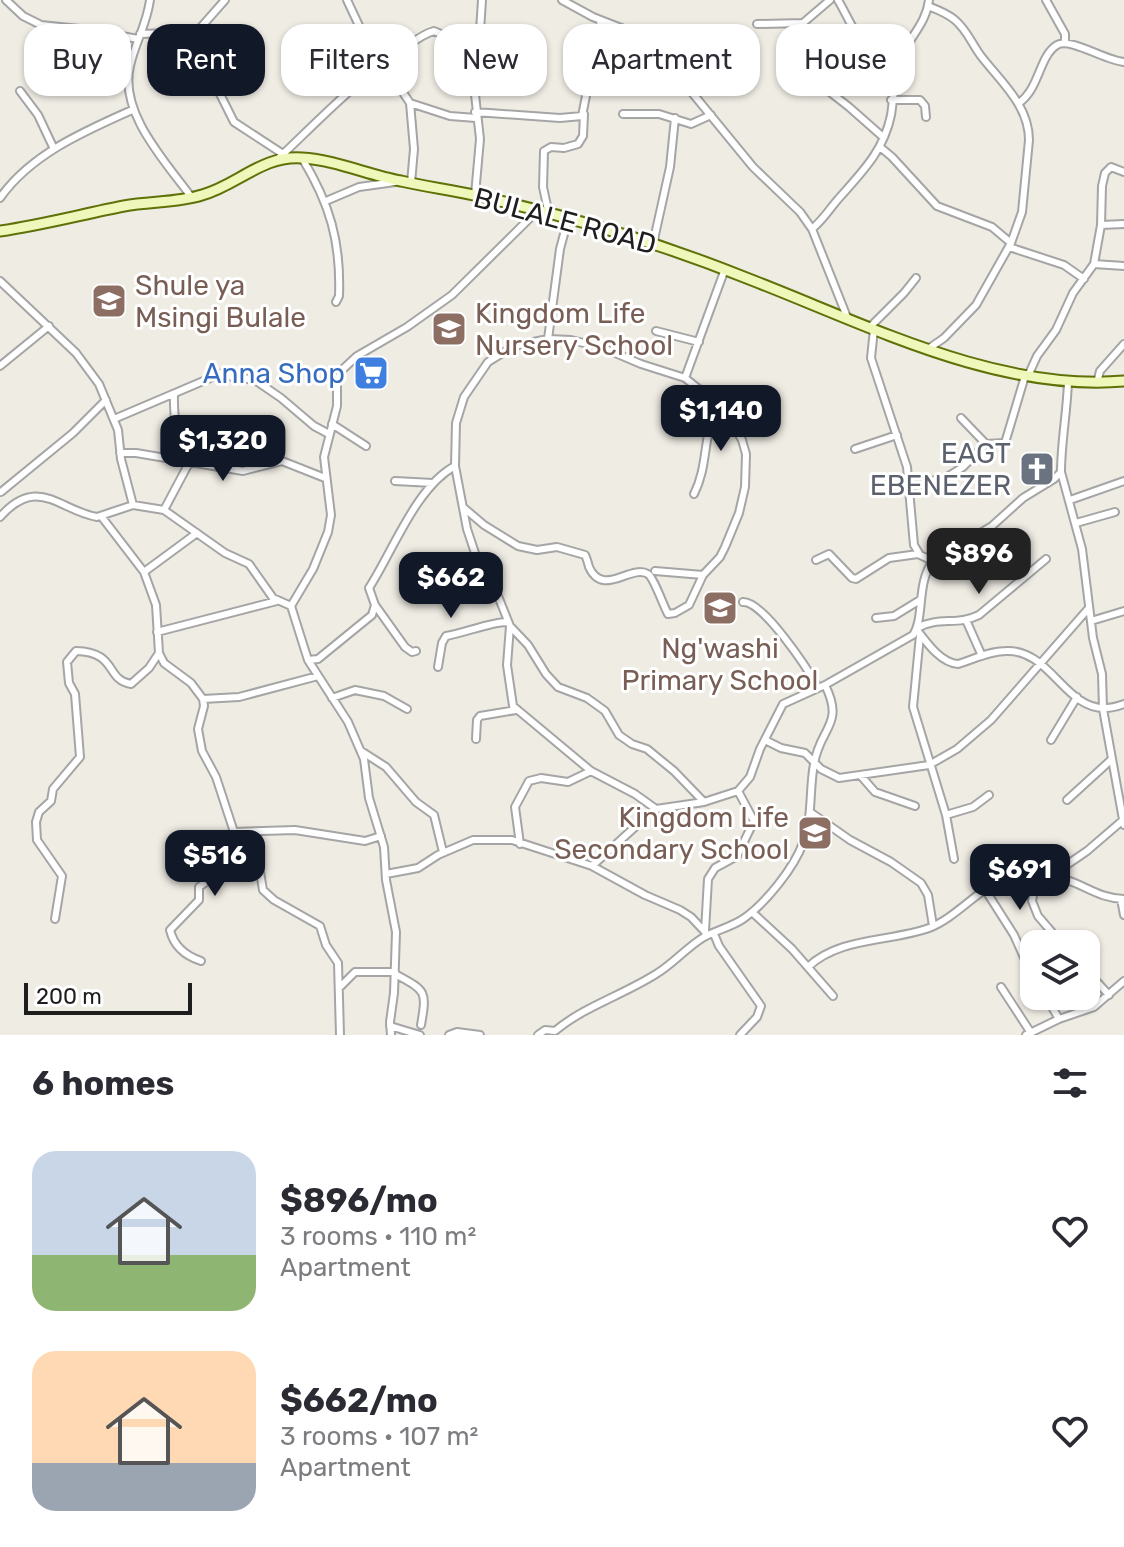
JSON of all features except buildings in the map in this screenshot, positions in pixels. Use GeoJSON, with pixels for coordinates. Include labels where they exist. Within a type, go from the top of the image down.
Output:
{"type":"FeatureCollection","features":[{"type":"Feature","properties":{"kind":"street"},"geometry":{"type":"LineString","coordinates":[[6,0],[23,16],[41,25],[147,35]]}},
{"type":"Feature","properties":{"kind":"street"},"geometry":{"type":"LineString","coordinates":[[150,0],[127,83],[132,110],[192,198]]}},
{"type":"Feature","properties":{"kind":"street"},"geometry":{"type":"LineString","coordinates":[[204,24],[225,0]]}},
{"type":"Feature","properties":{"kind":"street"},"geometry":{"type":"LineString","coordinates":[[347,0],[360,24]]}},
{"type":"Feature","properties":{"kind":"street"},"geometry":{"type":"LineString","coordinates":[[480,24],[482,0]]}},
{"type":"Feature","properties":{"kind":"street"},"geometry":{"type":"LineString","coordinates":[[562,0],[648,42],[753,167],[800,212],[812,229],[847,318]]}},
{"type":"Feature","properties":{"kind":"street"},"geometry":{"type":"LineString","coordinates":[[584,12],[585,0]]}},
{"type":"Feature","properties":{"kind":"street"},"geometry":{"type":"LineString","coordinates":[[757,24],[803,23],[830,0]]}},
{"type":"Feature","properties":{"kind":"street"},"geometry":{"type":"LineString","coordinates":[[838,0],[851,24]]}},
{"type":"Feature","properties":{"kind":"street"},"geometry":{"type":"LineString","coordinates":[[1046,0],[1065,34],[1065,42]]}},
{"type":"Feature","properties":{"kind":"street"},"geometry":{"type":"LineString","coordinates":[[915,36],[922,25],[928,3],[958,23],[1019,103],[1029,130],[1022,212],[1010,245],[971,311],[928,349]]}},
{"type":"Feature","properties":{"kind":"street"},"geometry":{"type":"LineString","coordinates":[[549,215],[543,187],[544,151],[551,147],[564,148],[578,144],[583,136],[601,20]]}},
{"type":"Feature","properties":{"kind":"street"},"geometry":{"type":"LineString","coordinates":[[1019,103],[1031,92],[1054,46],[1065,42],[1104,59],[1124,62]]}},
{"type":"Feature","properties":{"kind":"street"},"geometry":{"type":"LineString","coordinates":[[20,91],[38,115],[54,149]]}},
{"type":"Feature","properties":{"kind":"street"},"geometry":{"type":"LineString","coordinates":[[221,96],[234,122],[281,156],[316,125],[341,96]]}},
{"type":"Feature","properties":{"kind":"street"},"geometry":{"type":"LineString","coordinates":[[405,96],[410,103],[414,141],[411,183]]}},
{"type":"Feature","properties":{"kind":"street"},"geometry":{"type":"LineString","coordinates":[[474,96],[480,156],[475,195]]}},
{"type":"Feature","properties":{"kind":"street"},"geometry":{"type":"LineString","coordinates":[[835,96],[883,137]]}},
{"type":"Feature","properties":{"kind":"street"},"geometry":{"type":"LineString","coordinates":[[812,229],[867,169],[880,147],[890,117],[892,96]]}},
{"type":"Feature","properties":{"kind":"street"},"geometry":{"type":"LineString","coordinates":[[891,100],[920,100],[925,106],[926,117]]}},
{"type":"Feature","properties":{"kind":"street"},"geometry":{"type":"LineString","coordinates":[[410,103],[450,116],[560,118],[584,114]]}},
{"type":"Feature","properties":{"kind":"street"},"geometry":{"type":"LineString","coordinates":[[0,198],[25,172],[54,149],[132,110]]}},
{"type":"Feature","properties":{"kind":"street"},"geometry":{"type":"LineString","coordinates":[[623,114],[649,113],[691,124],[711,115]]}},
{"type":"Feature","properties":{"kind":"street"},"geometry":{"type":"LineString","coordinates":[[653,244],[670,167],[675,118]]}},
{"type":"Feature","properties":{"kind":"street"},"geometry":{"type":"LineString","coordinates":[[880,147],[937,206],[992,227],[1010,245],[1064,265],[1084,279]]}},
{"type":"Feature","properties":{"kind":"street","name":"BULALE ROAD"},"geometry":{"type":"LineString","coordinates":[[0,231],[123,206],[204,195],[281,156],[327,161],[399,181],[475,195],[653,244],[928,349],[1027,376],[1068,382],[1124,381]]}},
{"type":"Feature","properties":{"kind":"street"},"geometry":{"type":"LineString","coordinates":[[302,158],[326,201],[340,262],[336,302]]}},
{"type":"Feature","properties":{"kind":"street"},"geometry":{"type":"LineString","coordinates":[[908,487],[947,477],[963,467],[986,444],[1005,443],[1027,376],[1056,330],[1073,293],[1094,264],[1105,173],[1111,167],[1124,172]]}},
{"type":"Feature","properties":{"kind":"street"},"geometry":{"type":"LineString","coordinates":[[326,201],[359,187],[399,181]]}},
{"type":"Feature","properties":{"kind":"street"},"geometry":{"type":"LineString","coordinates":[[391,1035],[396,932],[381,836],[369,798],[361,751],[348,722],[308,660],[291,606],[313,569],[328,532],[331,515],[324,457],[337,406],[337,380],[349,362],[421,319],[452,295],[537,211]]}},
{"type":"Feature","properties":{"kind":"street"},"geometry":{"type":"LineString","coordinates":[[548,339],[560,249],[568,219]]}},
{"type":"Feature","properties":{"kind":"street"},"geometry":{"type":"LineString","coordinates":[[1101,225],[1124,224]]}},
{"type":"Feature","properties":{"kind":"street"},"geometry":{"type":"LineString","coordinates":[[1094,264],[1124,266]]}},
{"type":"Feature","properties":{"kind":"street"},"geometry":{"type":"LineString","coordinates":[[685,378],[725,269]]}},
{"type":"Feature","properties":{"kind":"street"},"geometry":{"type":"LineString","coordinates":[[916,278],[872,328],[871,358],[907,467],[912,536],[918,554]]}},
{"type":"Feature","properties":{"kind":"street"},"geometry":{"type":"LineString","coordinates":[[0,281],[49,326],[91,372],[114,419],[133,505]]}},
{"type":"Feature","properties":{"kind":"street"},"geometry":{"type":"LineString","coordinates":[[0,366],[49,326]]}},
{"type":"Feature","properties":{"kind":"street"},"geometry":{"type":"LineString","coordinates":[[656,331],[699,342]]}},
{"type":"Feature","properties":{"kind":"street"},"geometry":{"type":"LineString","coordinates":[[464,508],[518,546],[537,550],[557,547],[585,555],[591,569],[603,579],[613,581],[641,572],[647,574],[654,580],[657,594],[668,614],[675,613],[689,605],[703,575],[720,557],[739,513],[745,487],[746,454],[742,440],[724,409],[685,378],[601,347],[571,340],[548,339],[514,346],[488,362],[458,410],[455,466],[467,529],[476,556],[490,576],[506,621],[507,670],[516,710],[591,771],[656,809],[704,802],[738,791],[750,777],[783,704],[821,686],[934,620],[966,620],[979,615],[1046,559]]}},
{"type":"Feature","properties":{"kind":"street"},"geometry":{"type":"LineString","coordinates":[[1097,383],[1100,371],[1124,344]]}},
{"type":"Feature","properties":{"kind":"street"},"geometry":{"type":"LineString","coordinates":[[114,419],[219,374],[240,380],[252,378],[329,434]]}},
{"type":"Feature","properties":{"kind":"street"},"geometry":{"type":"LineString","coordinates":[[1051,930],[1034,908],[1034,889],[1123,823],[1122,792],[1103,709],[1102,674],[1088,609],[1076,523],[1061,472],[1068,382]]}},
{"type":"Feature","properties":{"kind":"street"},"geometry":{"type":"LineString","coordinates":[[174,395],[173,412],[178,438],[175,460]]}},
{"type":"Feature","properties":{"kind":"street"},"geometry":{"type":"LineString","coordinates":[[14,502],[0,492],[73,433],[106,399]]}},
{"type":"Feature","properties":{"kind":"street"},"geometry":{"type":"LineString","coordinates":[[694,494],[704,471],[708,434],[717,402]]}},
{"type":"Feature","properties":{"kind":"street"},"geometry":{"type":"LineString","coordinates":[[961,418],[986,444]]}},
{"type":"Feature","properties":{"kind":"street"},"geometry":{"type":"LineString","coordinates":[[332,424],[366,446]]}},
{"type":"Feature","properties":{"kind":"street"},"geometry":{"type":"LineString","coordinates":[[855,449],[897,435]]}},
{"type":"Feature","properties":{"kind":"street"},"geometry":{"type":"LineString","coordinates":[[120,453],[243,471],[282,461],[325,478]]}},
{"type":"Feature","properties":{"kind":"street"},"geometry":{"type":"LineString","coordinates":[[164,510],[189,463]]}},
{"type":"Feature","properties":{"kind":"street"},"geometry":{"type":"LineString","coordinates":[[416,651],[405,647],[375,605],[369,588],[433,483],[455,466]]}},
{"type":"Feature","properties":{"kind":"street"},"geometry":{"type":"LineString","coordinates":[[954,859],[946,815],[913,707],[920,600],[927,569],[933,561],[992,526],[1023,498],[1061,472]]}},
{"type":"Feature","properties":{"kind":"street"},"geometry":{"type":"LineString","coordinates":[[395,481],[433,483]]}},
{"type":"Feature","properties":{"kind":"street"},"geometry":{"type":"LineString","coordinates":[[1070,500],[1124,481]]}},
{"type":"Feature","properties":{"kind":"street"},"geometry":{"type":"LineString","coordinates":[[0,517],[14,502],[47,497],[92,517],[133,505],[164,510],[225,553],[249,564],[277,601],[291,606]]}},
{"type":"Feature","properties":{"kind":"street"},"geometry":{"type":"LineString","coordinates":[[1076,523],[1115,512]]}},
{"type":"Feature","properties":{"kind":"street"},"geometry":{"type":"LineString","coordinates":[[101,516],[144,572],[156,605],[159,653],[164,663],[191,683],[203,699],[198,736],[204,757],[216,777],[234,832],[258,860],[263,890],[274,900],[321,927],[326,945],[337,960],[340,1035]]}},
{"type":"Feature","properties":{"kind":"street"},"geometry":{"type":"LineString","coordinates":[[144,572],[197,533]]}},
{"type":"Feature","properties":{"kind":"street"},"geometry":{"type":"LineString","coordinates":[[816,560],[829,554],[856,579],[889,558],[918,554],[933,561]]}},
{"type":"Feature","properties":{"kind":"street"},"geometry":{"type":"LineString","coordinates":[[655,571],[703,575]]}},
{"type":"Feature","properties":{"kind":"street"},"geometry":{"type":"LineString","coordinates":[[876,618],[894,616],[920,600]]}},
{"type":"Feature","properties":{"kind":"street"},"geometry":{"type":"LineString","coordinates":[[157,632],[277,601]]}},
{"type":"Feature","properties":{"kind":"street"},"geometry":{"type":"LineString","coordinates":[[538,1035],[545,1030],[555,1031],[568,1019],[653,976],[709,933],[752,912],[780,881],[797,856],[807,833],[814,760],[834,715],[832,699],[797,652],[754,604],[743,602]]}},
{"type":"Feature","properties":{"kind":"street"},"geometry":{"type":"LineString","coordinates":[[308,660],[318,659],[357,628],[372,615],[375,605]]}},
{"type":"Feature","properties":{"kind":"street"},"geometry":{"type":"LineString","coordinates":[[765,740],[781,748],[799,751],[814,760],[821,769],[839,778],[929,765],[957,749],[991,720],[1088,609]]}},
{"type":"Feature","properties":{"kind":"street"},"geometry":{"type":"LineString","coordinates":[[1091,621],[1124,611]]}},
{"type":"Feature","properties":{"kind":"street"},"geometry":{"type":"LineString","coordinates":[[966,620],[982,656]]}},
{"type":"Feature","properties":{"kind":"street"},"geometry":{"type":"LineString","coordinates":[[438,667],[443,638],[506,621]]}},
{"type":"Feature","properties":{"kind":"street"},"geometry":{"type":"LineString","coordinates":[[506,621],[528,645],[558,687],[587,698],[609,714],[619,735],[647,749],[704,802]]}},
{"type":"Feature","properties":{"kind":"street"},"geometry":{"type":"LineString","coordinates":[[918,631],[951,663],[958,664],[1009,650],[1041,661],[1077,697],[1103,709],[1124,704]]}},
{"type":"Feature","properties":{"kind":"street"},"geometry":{"type":"LineString","coordinates":[[55,919],[62,876],[37,840],[35,830],[38,814],[51,801],[53,789],[80,757],[75,694],[69,683],[67,662],[76,651],[100,655],[107,659],[116,677],[131,684],[149,668],[159,653]]}},
{"type":"Feature","properties":{"kind":"street"},"geometry":{"type":"LineString","coordinates":[[203,699],[239,697],[318,676]]}},
{"type":"Feature","properties":{"kind":"street"},"geometry":{"type":"LineString","coordinates":[[332,698],[355,690],[384,696],[407,709]]}},
{"type":"Feature","properties":{"kind":"street"},"geometry":{"type":"LineString","coordinates":[[1051,740],[1077,697]]}},
{"type":"Feature","properties":{"kind":"street"},"geometry":{"type":"LineString","coordinates":[[476,739],[480,716],[516,710]]}},
{"type":"Feature","properties":{"kind":"street"},"geometry":{"type":"LineString","coordinates":[[361,751],[386,767],[416,802],[434,815],[443,852]]}},
{"type":"Feature","properties":{"kind":"street"},"geometry":{"type":"LineString","coordinates":[[1067,800],[1112,759]]}},
{"type":"Feature","properties":{"kind":"street"},"geometry":{"type":"LineString","coordinates":[[520,844],[515,807],[529,781],[541,778],[568,782],[591,771]]}},
{"type":"Feature","properties":{"kind":"street"},"geometry":{"type":"LineString","coordinates":[[861,776],[875,792],[915,806]]}},
{"type":"Feature","properties":{"kind":"street"},"geometry":{"type":"LineString","coordinates":[[709,933],[708,879],[715,868],[737,856],[754,821],[738,791]]}},
{"type":"Feature","properties":{"kind":"street"},"geometry":{"type":"LineString","coordinates":[[946,815],[973,807],[989,795]]}},
{"type":"Feature","properties":{"kind":"street"},"geometry":{"type":"LineString","coordinates":[[810,812],[921,883],[928,895],[933,926]]}},
{"type":"Feature","properties":{"kind":"street"},"geometry":{"type":"LineString","coordinates":[[592,866],[635,827]]}},
{"type":"Feature","properties":{"kind":"street"},"geometry":{"type":"LineString","coordinates":[[234,832],[292,830],[365,841],[381,836]]}},
{"type":"Feature","properties":{"kind":"street"},"geometry":{"type":"LineString","coordinates":[[201,961],[185,954],[175,943],[170,930],[197,903],[199,887],[229,862],[234,832]]}},
{"type":"Feature","properties":{"kind":"street"},"geometry":{"type":"LineString","coordinates":[[386,874],[415,869],[443,852],[473,840],[512,840],[592,866],[680,910],[709,933],[761,1006],[757,1017],[740,1035]]}},
{"type":"Feature","properties":{"kind":"street"},"geometry":{"type":"LineString","coordinates":[[1011,850],[1033,875]]}},
{"type":"Feature","properties":{"kind":"street"},"geometry":{"type":"LineString","coordinates":[[808,967],[829,953],[876,938],[912,933],[933,926],[1015,874],[1064,879],[1092,893],[1122,899],[1124,915]]}},
{"type":"Feature","properties":{"kind":"street"},"geometry":{"type":"LineString","coordinates":[[986,891],[1020,948]]}},
{"type":"Feature","properties":{"kind":"street"},"geometry":{"type":"LineString","coordinates":[[752,912],[833,996]]}},
{"type":"Feature","properties":{"kind":"street"},"geometry":{"type":"LineString","coordinates":[[339,988],[355,972],[395,973],[423,994],[426,1001],[421,1025]]}},
{"type":"Feature","properties":{"kind":"street"},"geometry":{"type":"LineString","coordinates":[[1001,987],[1029,1034],[1059,1019],[1083,1013],[1124,981]]}},
{"type":"Feature","properties":{"kind":"street"},"geometry":{"type":"LineString","coordinates":[[1100,985],[1109,995]]}},
{"type":"Feature","properties":{"kind":"street"},"geometry":{"type":"LineString","coordinates":[[1054,1010],[1059,1019]]}},
{"type":"Feature","properties":{"kind":"street"},"geometry":{"type":"LineString","coordinates":[[390,1026],[420,1035]]}},
{"type":"Feature","properties":{"kind":"street"},"geometry":{"type":"LineString","coordinates":[[449,1035],[457,1032],[480,1035]]}},
{"type":"Feature","properties":{"kind":"place","name":"Shule ya Msingi Bulale"},"geometry":{"type":"Point","coordinates":[109,301]}},
{"type":"Feature","properties":{"kind":"place","name":"Kingdom Life Nursery School"},"geometry":{"type":"Point","coordinates":[449,329]}},
{"type":"Feature","properties":{"kind":"place","name":"Anna Shop"},"geometry":{"type":"Point","coordinates":[371,373]}},
{"type":"Feature","properties":{"kind":"place","name":"EAGT EBENEZER"},"geometry":{"type":"Point","coordinates":[1037,469]}},
{"type":"Feature","properties":{"kind":"place","name":"Ng'washi Primary School"},"geometry":{"type":"Point","coordinates":[720,608]}},
{"type":"Feature","properties":{"kind":"place","name":"Kingdom Life Secondary School"},"geometry":{"type":"Point","coordinates":[815,833]}}]}
